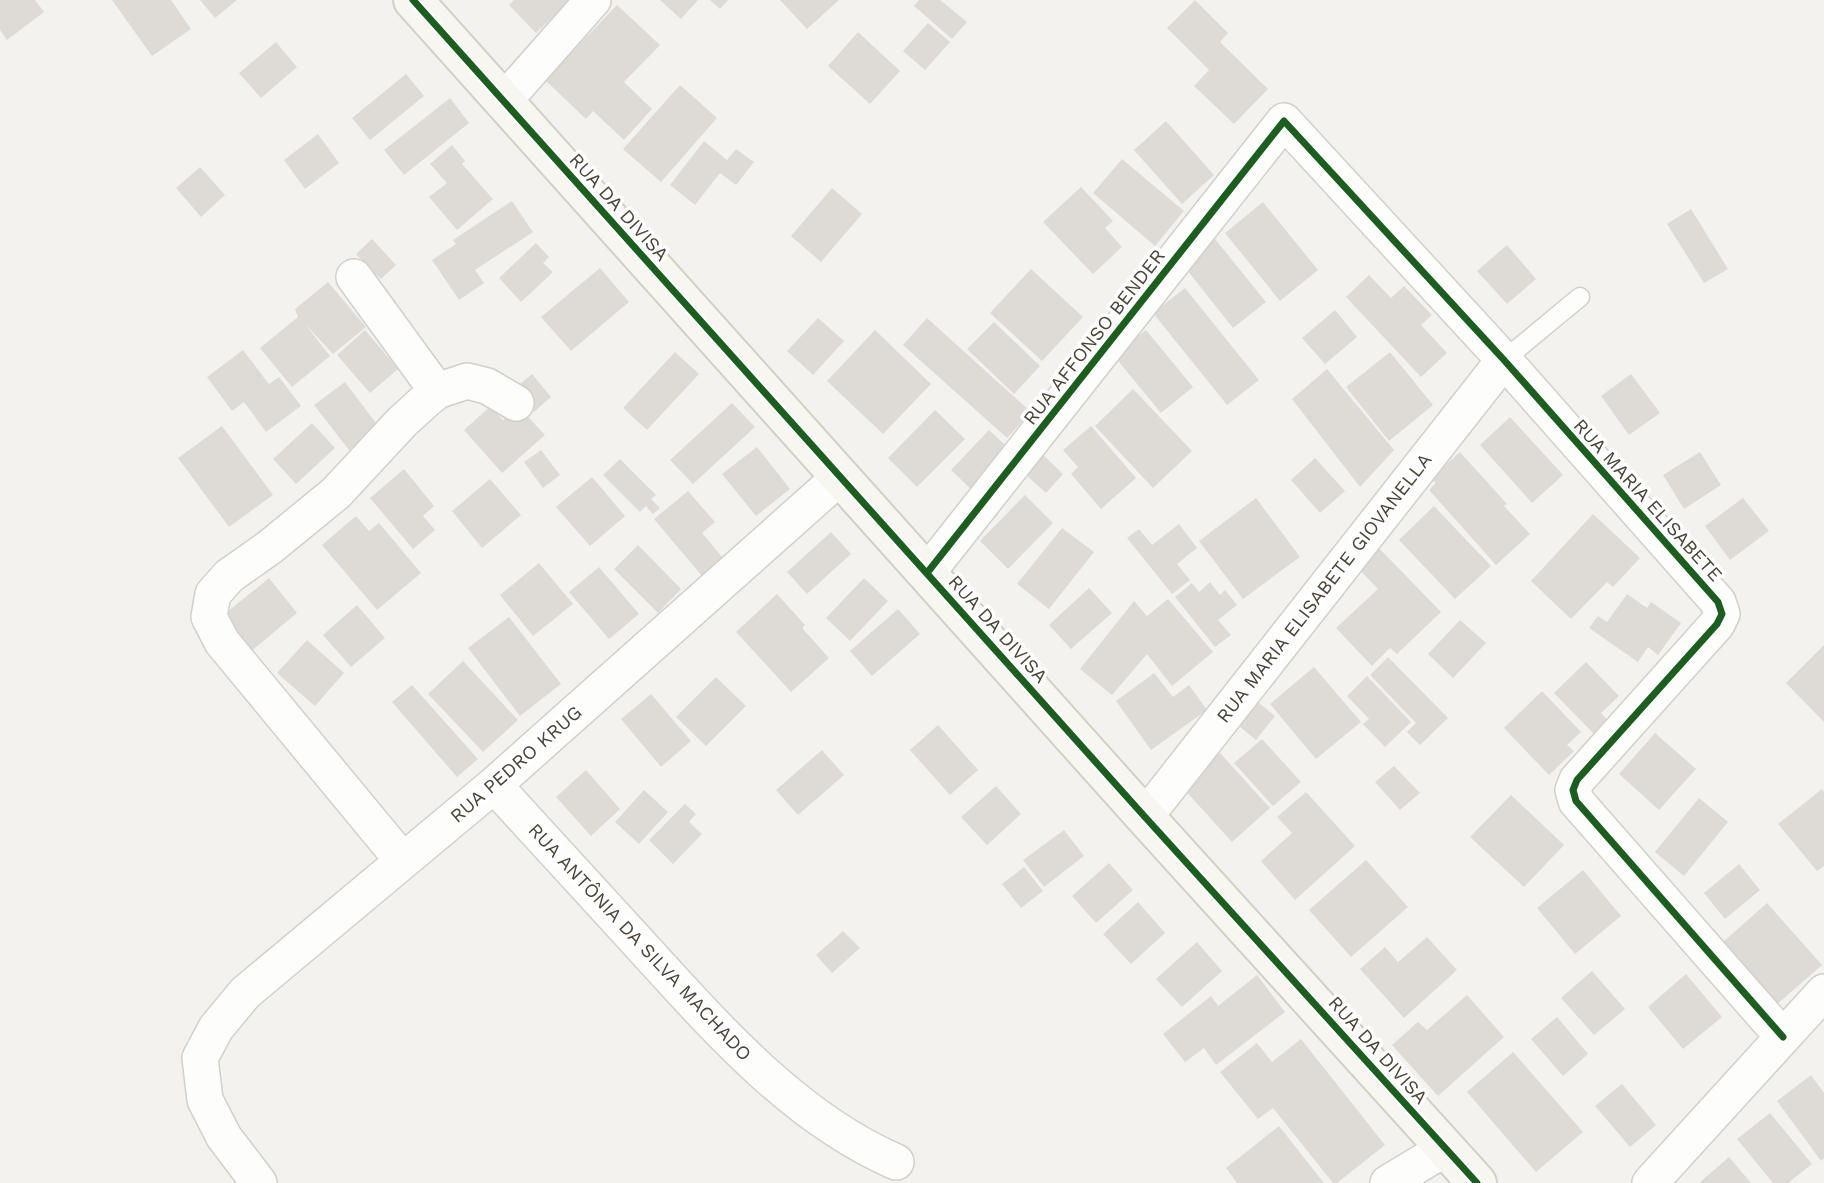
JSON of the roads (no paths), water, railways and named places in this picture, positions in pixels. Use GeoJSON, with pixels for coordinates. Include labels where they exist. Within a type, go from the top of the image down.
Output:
{"type":"FeatureCollection","features":[{"type":"Feature","properties":{"kind":"street","name":"RUA DA DIVISA"},"geometry":{"type":"LineString","coordinates":[[414,0],[1145,817],[1477,1183]]}},
{"type":"Feature","properties":{"kind":"street"},"geometry":{"type":"LineString","coordinates":[[503,102],[593,0]]}},
{"type":"Feature","properties":{"kind":"street","name":"RUA MARIA ELISABETE"},"geometry":{"type":"LineString","coordinates":[[1284,121],[1504,360],[1718,602],[1722,614],[1717,624],[1577,780],[1573,790],[1576,801],[1783,1037]]}},
{"type":"Feature","properties":{"kind":"street","name":"RUA AFFONSO BENDER"},"geometry":{"type":"LineString","coordinates":[[927,573],[1284,121]]}},
{"type":"Feature","properties":{"kind":"street"},"geometry":{"type":"LineString","coordinates":[[354,277],[437,391]]}},
{"type":"Feature","properties":{"kind":"street","name":"RUA MARIA ELISABETE GIOVANELLA"},"geometry":{"type":"LineString","coordinates":[[1145,817],[1504,360]]}},
{"type":"Feature","properties":{"kind":"street"},"geometry":{"type":"LineString","coordinates":[[402,861],[222,642],[209,617],[213,594],[229,576],[270,547],[336,493],[402,422],[437,391],[467,382],[487,386],[516,402]]}},
{"type":"Feature","properties":{"kind":"street","name":"RUA PEDRO KRUG"},"geometry":{"type":"LineString","coordinates":[[259,1183],[224,1137],[205,1100],[200,1058],[216,1028],[245,993],[494,785],[841,476]]}},
{"type":"Feature","properties":{"kind":"street","name":"RUA ANTÔNIA DA SILVA MACHADO"},"geometry":{"type":"LineString","coordinates":[[494,785],[703,1013],[764,1072],[838,1131],[867,1150],[896,1163]]}},
{"type":"Feature","properties":{"kind":"street"},"geometry":{"type":"LineString","coordinates":[[1650,1183],[1824,992]]}},
{"type":"Feature","properties":{"kind":"street"},"geometry":{"type":"LineString","coordinates":[[1388,1183],[1446,1148]]}},
{"type":"Feature","properties":{"kind":"lane"},"geometry":{"type":"LineString","coordinates":[[1504,360],[1580,297]]}}]}
